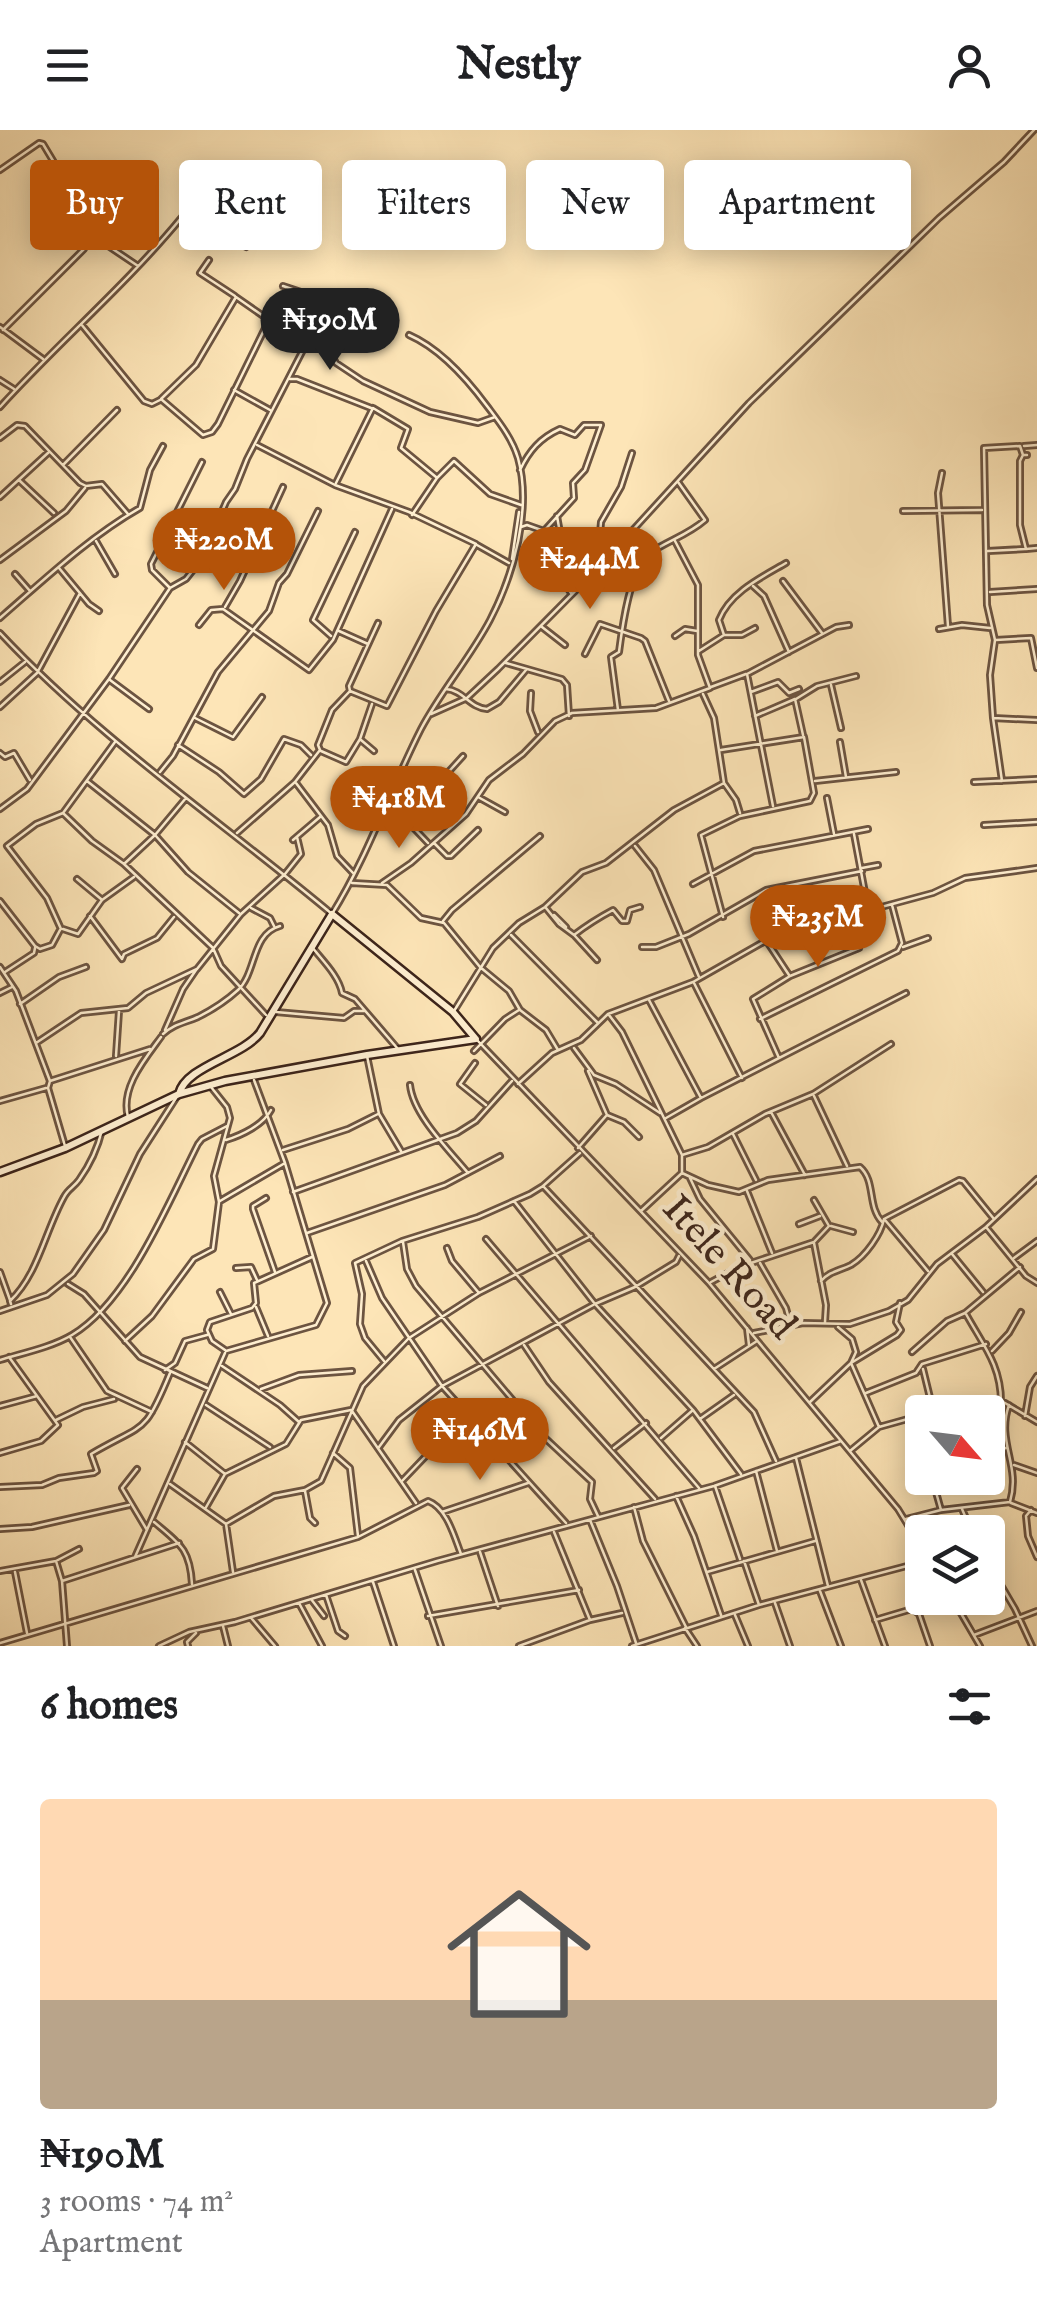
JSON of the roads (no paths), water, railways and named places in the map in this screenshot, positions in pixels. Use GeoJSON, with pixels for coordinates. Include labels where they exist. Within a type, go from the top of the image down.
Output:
{"type":"FeatureCollection","features":[{"type":"Feature","properties":{"kind":"street"},"geometry":{"type":"LineString","coordinates":[[430,714],[469,698],[830,322],[1034,130]]}},
{"type":"Feature","properties":{"kind":"street"},"geometry":{"type":"LineString","coordinates":[[0,170],[40,142],[43,144],[58,169],[64,202],[71,212],[86,231],[139,266]]}},
{"type":"Feature","properties":{"kind":"street"},"geometry":{"type":"LineString","coordinates":[[0,407],[179,220]]}},
{"type":"Feature","properties":{"kind":"street"},"geometry":{"type":"LineString","coordinates":[[44,360],[2,329],[83,250]]}},
{"type":"Feature","properties":{"kind":"street"},"geometry":{"type":"LineString","coordinates":[[0,809],[19,797],[31,783],[170,588],[186,579],[201,560],[304,345],[200,273],[208,260]]}},
{"type":"Feature","properties":{"kind":"street"},"geometry":{"type":"LineString","coordinates":[[283,286],[310,295],[349,326],[390,333]]}},
{"type":"Feature","properties":{"kind":"street"},"geometry":{"type":"LineString","coordinates":[[80,324],[144,401],[155,403],[196,366],[236,297]]}},
{"type":"Feature","properties":{"kind":"street"},"geometry":{"type":"LineString","coordinates":[[161,399],[203,435],[212,432],[269,320]]}},
{"type":"Feature","properties":{"kind":"street"},"geometry":{"type":"LineString","coordinates":[[349,326],[327,346],[336,362],[363,382],[448,417],[478,422],[495,416]]}},
{"type":"Feature","properties":{"kind":"street"},"geometry":{"type":"LineString","coordinates":[[11,1304],[40,1298],[65,1283],[100,1236],[140,1154],[181,1085],[253,1042],[273,1016],[310,946],[355,875],[430,714],[498,604],[520,528],[520,470],[512,442],[495,416],[435,350],[409,336]]}},
{"type":"Feature","properties":{"kind":"street"},"geometry":{"type":"LineString","coordinates":[[286,381],[297,378],[373,408],[408,429],[401,448],[437,478]]}},
{"type":"Feature","properties":{"kind":"street"},"geometry":{"type":"LineString","coordinates":[[0,380],[14,390]]}},
{"type":"Feature","properties":{"kind":"street"},"geometry":{"type":"LineString","coordinates":[[234,390],[271,410]]}},
{"type":"Feature","properties":{"kind":"street"},"geometry":{"type":"LineString","coordinates":[[336,485],[373,408]]}},
{"type":"Feature","properties":{"kind":"street"},"geometry":{"type":"LineString","coordinates":[[63,464],[117,410]]}},
{"type":"Feature","properties":{"kind":"street"},"geometry":{"type":"LineString","coordinates":[[0,438],[20,424],[86,486]]}},
{"type":"Feature","properties":{"kind":"street"},"geometry":{"type":"LineString","coordinates":[[520,470],[530,450],[554,431],[560,429],[574,435],[584,425],[601,424],[585,470],[574,483],[574,498],[544,531],[527,525],[520,528]]}},
{"type":"Feature","properties":{"kind":"street"},"geometry":{"type":"LineString","coordinates":[[256,444],[336,485],[444,527],[512,564],[521,504]]}},
{"type":"Feature","properties":{"kind":"street"},"geometry":{"type":"LineString","coordinates":[[1002,781],[990,675],[994,640],[985,566],[984,448],[1037,445]]}},
{"type":"Feature","properties":{"kind":"street"},"geometry":{"type":"LineString","coordinates":[[0,618],[58,566],[140,508],[150,470],[163,446]]}},
{"type":"Feature","properties":{"kind":"street"},"geometry":{"type":"LineString","coordinates":[[1020,446],[1025,455],[1020,467],[1020,526],[1026,549]]}},
{"type":"Feature","properties":{"kind":"street"},"geometry":{"type":"LineString","coordinates":[[0,497],[50,452]]}},
{"type":"Feature","properties":{"kind":"street"},"geometry":{"type":"LineString","coordinates":[[606,558],[601,522],[632,454]]}},
{"type":"Feature","properties":{"kind":"street"},"geometry":{"type":"LineString","coordinates":[[411,516],[454,461],[490,494],[521,504]]}},
{"type":"Feature","properties":{"kind":"street"},"geometry":{"type":"LineString","coordinates":[[170,588],[150,564],[202,462]]}},
{"type":"Feature","properties":{"kind":"street"},"geometry":{"type":"LineString","coordinates":[[942,472],[938,494],[948,626]]}},
{"type":"Feature","properties":{"kind":"street"},"geometry":{"type":"LineString","coordinates":[[619,712],[611,657],[620,650],[634,580],[650,553],[675,542],[705,520],[678,486],[678,479]]}},
{"type":"Feature","properties":{"kind":"street"},"geometry":{"type":"LineString","coordinates":[[19,480],[56,515]]}},
{"type":"Feature","properties":{"kind":"street"},"geometry":{"type":"LineString","coordinates":[[0,560],[66,511],[86,486],[102,484],[128,514]]}},
{"type":"Feature","properties":{"kind":"street"},"geometry":{"type":"LineString","coordinates":[[223,609],[240,581],[282,487]]}},
{"type":"Feature","properties":{"kind":"street"},"geometry":{"type":"LineString","coordinates":[[199,625],[211,610],[223,609],[308,671],[336,630],[392,508]]}},
{"type":"Feature","properties":{"kind":"street"},"geometry":{"type":"LineString","coordinates":[[904,510],[984,510]]}},
{"type":"Feature","properties":{"kind":"street"},"geometry":{"type":"LineString","coordinates":[[158,774],[216,676],[269,611],[279,583],[318,511]]}},
{"type":"Feature","properties":{"kind":"street"},"geometry":{"type":"LineString","coordinates":[[557,516],[564,556],[562,580],[572,594]]}},
{"type":"Feature","properties":{"kind":"street"},"geometry":{"type":"LineString","coordinates":[[552,524],[559,525]]}},
{"type":"Feature","properties":{"kind":"street"},"geometry":{"type":"LineString","coordinates":[[332,637],[313,620],[355,532]]}},
{"type":"Feature","properties":{"kind":"street"},"geometry":{"type":"LineString","coordinates":[[627,537],[647,546],[650,553]]}},
{"type":"Feature","properties":{"kind":"street"},"geometry":{"type":"LineString","coordinates":[[95,539],[114,574]]}},
{"type":"Feature","properties":{"kind":"street"},"geometry":{"type":"LineString","coordinates":[[675,542],[698,585],[698,652],[710,688]]}},
{"type":"Feature","properties":{"kind":"street"},"geometry":{"type":"LineString","coordinates":[[350,692],[387,706],[476,544]]}},
{"type":"Feature","properties":{"kind":"street"},"geometry":{"type":"LineString","coordinates":[[987,551],[1037,548]]}},
{"type":"Feature","properties":{"kind":"street"},"geometry":{"type":"LineString","coordinates":[[724,635],[721,614],[751,584],[786,563]]}},
{"type":"Feature","properties":{"kind":"street"},"geometry":{"type":"LineString","coordinates":[[58,566],[99,612]]}},
{"type":"Feature","properties":{"kind":"street"},"geometry":{"type":"LineString","coordinates":[[14,574],[31,592]]}},
{"type":"Feature","properties":{"kind":"street"},"geometry":{"type":"LineString","coordinates":[[784,581],[823,634]]}},
{"type":"Feature","properties":{"kind":"street"},"geometry":{"type":"LineString","coordinates":[[751,584],[764,596],[790,654]]}},
{"type":"Feature","properties":{"kind":"street"},"geometry":{"type":"LineString","coordinates":[[988,592],[1037,589]]}},
{"type":"Feature","properties":{"kind":"street"},"geometry":{"type":"LineString","coordinates":[[0,707],[37,674],[80,592]]}},
{"type":"Feature","properties":{"kind":"street"},"geometry":{"type":"LineString","coordinates":[[350,692],[349,686],[378,622]]}},
{"type":"Feature","properties":{"kind":"street"},"geometry":{"type":"LineString","coordinates":[[585,654],[600,624],[645,641],[670,702]]}},
{"type":"Feature","properties":{"kind":"street"},"geometry":{"type":"LineString","coordinates":[[350,882],[385,883],[466,814],[489,780],[523,754],[554,721],[568,716],[656,708],[702,693],[848,624]]}},
{"type":"Feature","properties":{"kind":"street"},"geometry":{"type":"LineString","coordinates":[[540,626],[565,644]]}},
{"type":"Feature","properties":{"kind":"street"},"geometry":{"type":"LineString","coordinates":[[698,652],[724,635],[742,635],[755,628]]}},
{"type":"Feature","properties":{"kind":"street"},"geometry":{"type":"LineString","coordinates":[[938,629],[990,628]]}},
{"type":"Feature","properties":{"kind":"street"},"geometry":{"type":"LineString","coordinates":[[675,636],[686,629],[698,631]]}},
{"type":"Feature","properties":{"kind":"street"},"geometry":{"type":"LineString","coordinates":[[336,630],[369,645]]}},
{"type":"Feature","properties":{"kind":"street"},"geometry":{"type":"LineString","coordinates":[[0,633],[37,674],[83,714],[453,1012],[473,1039],[474,1051]]}},
{"type":"Feature","properties":{"kind":"street"},"geometry":{"type":"LineString","coordinates":[[994,640],[1031,638],[1037,668]]}},
{"type":"Feature","properties":{"kind":"street"},"geometry":{"type":"LineString","coordinates":[[0,682],[26,661]]}},
{"type":"Feature","properties":{"kind":"street"},"geometry":{"type":"LineString","coordinates":[[505,662],[543,671],[564,681],[568,716]]}},
{"type":"Feature","properties":{"kind":"street"},"geometry":{"type":"LineString","coordinates":[[446,689],[469,698],[481,709],[493,707],[526,670]]}},
{"type":"Feature","properties":{"kind":"street"},"geometry":{"type":"LineString","coordinates":[[747,674],[773,807]]}},
{"type":"Feature","properties":{"kind":"street"},"geometry":{"type":"LineString","coordinates":[[755,716],[795,700],[817,686],[856,676]]}},
{"type":"Feature","properties":{"kind":"street"},"geometry":{"type":"LineString","coordinates":[[108,679],[149,709]]}},
{"type":"Feature","properties":{"kind":"street"},"geometry":{"type":"LineString","coordinates":[[750,693],[778,682],[789,693],[799,689]]}},
{"type":"Feature","properties":{"kind":"street"},"geometry":{"type":"LineString","coordinates":[[830,684],[841,728]]}},
{"type":"Feature","properties":{"kind":"street"},"geometry":{"type":"LineString","coordinates":[[320,750],[319,741],[332,710],[350,692]]}},
{"type":"Feature","properties":{"kind":"street"},"geometry":{"type":"LineString","coordinates":[[531,693],[530,714],[539,734]]}},
{"type":"Feature","properties":{"kind":"street"},"geometry":{"type":"LineString","coordinates":[[702,693],[712,712],[724,784],[736,800],[740,816]]}},
{"type":"Feature","properties":{"kind":"street"},"geometry":{"type":"LineString","coordinates":[[193,717],[232,737],[262,697]]}},
{"type":"Feature","properties":{"kind":"street"},"geometry":{"type":"LineString","coordinates":[[724,917],[701,835],[740,816],[814,797],[795,700]]}},
{"type":"Feature","properties":{"kind":"street"},"geometry":{"type":"LineString","coordinates":[[320,750],[346,762],[374,702]]}},
{"type":"Feature","properties":{"kind":"street"},"geometry":{"type":"LineString","coordinates":[[993,718],[1037,720]]}},
{"type":"Feature","properties":{"kind":"street"},"geometry":{"type":"LineString","coordinates":[[720,750],[804,737]]}},
{"type":"Feature","properties":{"kind":"street"},"geometry":{"type":"LineString","coordinates":[[178,746],[219,772],[244,794],[261,779],[284,739],[301,745],[312,756]]}},
{"type":"Feature","properties":{"kind":"street"},"geometry":{"type":"LineString","coordinates":[[360,739],[374,752]]}},
{"type":"Feature","properties":{"kind":"street"},"geometry":{"type":"LineString","coordinates":[[116,741],[63,813],[36,824],[8,846],[47,898],[62,928],[78,934],[102,900],[136,875]]}},
{"type":"Feature","properties":{"kind":"street"},"geometry":{"type":"LineString","coordinates":[[840,742],[846,778]]}},
{"type":"Feature","properties":{"kind":"street"},"geometry":{"type":"LineString","coordinates":[[235,835],[295,782],[320,750]]}},
{"type":"Feature","properties":{"kind":"street"},"geometry":{"type":"LineString","coordinates":[[0,753],[5,757],[14,753],[31,783]]}},
{"type":"Feature","properties":{"kind":"street"},"geometry":{"type":"LineString","coordinates":[[409,823],[422,801],[464,756]]}},
{"type":"Feature","properties":{"kind":"street"},"geometry":{"type":"LineString","coordinates":[[813,781],[896,772]]}},
{"type":"Feature","properties":{"kind":"street"},"geometry":{"type":"LineString","coordinates":[[974,782],[1037,779]]}},
{"type":"Feature","properties":{"kind":"street"},"geometry":{"type":"LineString","coordinates":[[86,780],[155,835],[188,872],[241,914]]}},
{"type":"Feature","properties":{"kind":"street"},"geometry":{"type":"LineString","coordinates":[[295,782],[328,825],[337,856],[355,875]]}},
{"type":"Feature","properties":{"kind":"street"},"geometry":{"type":"LineString","coordinates":[[453,1012],[493,948],[519,923],[546,907],[582,872],[596,868],[634,844],[674,810],[724,784]]}},
{"type":"Feature","properties":{"kind":"street"},"geometry":{"type":"LineString","coordinates":[[476,796],[505,812]]}},
{"type":"Feature","properties":{"kind":"street"},"geometry":{"type":"LineString","coordinates":[[124,864],[187,797]]}},
{"type":"Feature","properties":{"kind":"street"},"geometry":{"type":"LineString","coordinates":[[827,798],[834,835]]}},
{"type":"Feature","properties":{"kind":"street"},"geometry":{"type":"LineString","coordinates":[[383,811],[388,810],[409,823],[447,856],[478,830]]}},
{"type":"Feature","properties":{"kind":"street"},"geometry":{"type":"LineString","coordinates":[[63,813],[214,948],[218,963]]}},
{"type":"Feature","properties":{"kind":"street"},"geometry":{"type":"LineString","coordinates":[[163,1034],[196,969],[241,914],[285,874],[301,854],[295,839],[321,816]]}},
{"type":"Feature","properties":{"kind":"street"},"geometry":{"type":"LineString","coordinates":[[328,825],[333,818]]}},
{"type":"Feature","properties":{"kind":"street"},"geometry":{"type":"LineString","coordinates":[[984,825],[1037,822]]}},
{"type":"Feature","properties":{"kind":"street"},"geometry":{"type":"LineString","coordinates":[[692,884],[754,851],[868,829]]}},
{"type":"Feature","properties":{"kind":"street"},"geometry":{"type":"LineString","coordinates":[[853,832],[868,910]]}},
{"type":"Feature","properties":{"kind":"street"},"geometry":{"type":"LineString","coordinates":[[385,883],[420,918],[430,923],[442,922],[540,836]]}},
{"type":"Feature","properties":{"kind":"street"},"geometry":{"type":"LineString","coordinates":[[634,844],[653,868],[700,978]]}},
{"type":"Feature","properties":{"kind":"street"},"geometry":{"type":"LineString","coordinates":[[642,947],[656,947],[724,917],[766,890],[878,866]]}},
{"type":"Feature","properties":{"kind":"street"},"geometry":{"type":"LineString","coordinates":[[518,1084],[558,1050],[573,1046],[608,1014],[693,982],[766,940],[936,892],[965,878],[1037,868]]}},
{"type":"Feature","properties":{"kind":"street"},"geometry":{"type":"LineString","coordinates":[[77,879],[102,900]]}},
{"type":"Feature","properties":{"kind":"street"},"geometry":{"type":"LineString","coordinates":[[792,887],[798,929]]}},
{"type":"Feature","properties":{"kind":"street"},"geometry":{"type":"LineString","coordinates":[[0,901],[38,947]]}},
{"type":"Feature","properties":{"kind":"street"},"geometry":{"type":"LineString","coordinates":[[891,904],[902,947]]}},
{"type":"Feature","properties":{"kind":"street"},"geometry":{"type":"LineString","coordinates":[[128,1117],[125,1100],[151,1049],[173,1025],[210,1011],[241,987],[259,944],[277,927],[249,906]]}},
{"type":"Feature","properties":{"kind":"street"},"geometry":{"type":"LineString","coordinates":[[546,907],[558,924],[588,947],[597,960]]}},
{"type":"Feature","properties":{"kind":"street"},"geometry":{"type":"LineString","coordinates":[[574,935],[588,922],[613,910],[622,922],[627,920],[630,910],[640,907]]}},
{"type":"Feature","properties":{"kind":"street"},"geometry":{"type":"LineString","coordinates":[[90,916],[122,959],[124,954],[156,938],[172,919],[178,918]]}},
{"type":"Feature","properties":{"kind":"street"},"geometry":{"type":"LineString","coordinates":[[442,922],[480,967],[506,988],[520,1010],[546,1030],[558,1050]]}},
{"type":"Feature","properties":{"kind":"street"},"geometry":{"type":"LineString","coordinates":[[4,972],[38,947],[52,944],[62,928]]}},
{"type":"Feature","properties":{"kind":"street"},"geometry":{"type":"LineString","coordinates":[[510,934],[598,1023]]}},
{"type":"Feature","properties":{"kind":"street"},"geometry":{"type":"LineString","coordinates":[[760,1019],[902,947],[928,938]]}},
{"type":"Feature","properties":{"kind":"street"},"geometry":{"type":"LineString","coordinates":[[766,940],[790,976]]}},
{"type":"Feature","properties":{"kind":"street"},"geometry":{"type":"LineString","coordinates":[[310,946],[324,959],[342,992],[355,999],[398,1050]]}},
{"type":"Feature","properties":{"kind":"street"},"geometry":{"type":"LineString","coordinates":[[780,1060],[753,999],[790,976],[859,948]]}},
{"type":"Feature","properties":{"kind":"street"},"geometry":{"type":"LineString","coordinates":[[206,958],[218,963],[273,1016],[344,1018],[361,1009],[366,1011]]}},
{"type":"Feature","properties":{"kind":"street"},"geometry":{"type":"LineString","coordinates":[[0,966],[13,986],[50,1081],[48,1088],[65,1148]]}},
{"type":"Feature","properties":{"kind":"street"},"geometry":{"type":"LineString","coordinates":[[20,1004],[59,978],[86,967]]}},
{"type":"Feature","properties":{"kind":"street"},"geometry":{"type":"LineString","coordinates":[[36,1043],[82,1013],[132,1006],[141,996],[196,969]]}},
{"type":"Feature","properties":{"kind":"street"},"geometry":{"type":"LineString","coordinates":[[693,982],[742,1078]]}},
{"type":"Feature","properties":{"kind":"street"},"geometry":{"type":"LineString","coordinates":[[0,993],[13,986]]}},
{"type":"Feature","properties":{"kind":"street"},"geometry":{"type":"LineString","coordinates":[[663,1116],[906,993]]}},
{"type":"Feature","properties":{"kind":"street"},"geometry":{"type":"LineString","coordinates":[[649,999],[702,1098]]}},
{"type":"Feature","properties":{"kind":"street"},"geometry":{"type":"LineString","coordinates":[[116,1058],[119,1010]]}},
{"type":"Feature","properties":{"kind":"street"},"geometry":{"type":"LineString","coordinates":[[0,1172],[65,1148],[179,1094],[252,1075],[473,1039],[520,1010]]}},
{"type":"Feature","properties":{"kind":"street"},"geometry":{"type":"LineString","coordinates":[[608,1014],[622,1032],[682,1155],[682,1172],[640,1212]]}},
{"type":"Feature","properties":{"kind":"street","name":"Itele Road"},"geometry":{"type":"LineString","coordinates":[[473,1039],[709,1283],[905,1520]]}},
{"type":"Feature","properties":{"kind":"street"},"geometry":{"type":"LineString","coordinates":[[682,1155],[708,1147],[813,1094],[891,1044]]}},
{"type":"Feature","properties":{"kind":"street"},"geometry":{"type":"LineString","coordinates":[[573,1046],[607,1115],[624,1122],[640,1138]]}},
{"type":"Feature","properties":{"kind":"street"},"geometry":{"type":"LineString","coordinates":[[50,1081],[151,1049]]}},
{"type":"Feature","properties":{"kind":"street"},"geometry":{"type":"LineString","coordinates":[[367,1055],[380,1114],[402,1153]]}},
{"type":"Feature","properties":{"kind":"street"},"geometry":{"type":"LineString","coordinates":[[475,1063],[460,1084],[487,1106]]}},
{"type":"Feature","properties":{"kind":"street"},"geometry":{"type":"LineString","coordinates":[[588,1070],[663,1116]]}},
{"type":"Feature","properties":{"kind":"street"},"geometry":{"type":"LineString","coordinates":[[252,1075],[281,1150],[327,1297],[316,1325],[319,1333]]}},
{"type":"Feature","properties":{"kind":"street"},"geometry":{"type":"LineString","coordinates":[[293,1192],[440,1140],[476,1121],[514,1080]]}},
{"type":"Feature","properties":{"kind":"street"},"geometry":{"type":"LineString","coordinates":[[410,1085],[417,1106],[468,1173]]}},
{"type":"Feature","properties":{"kind":"street"},"geometry":{"type":"LineString","coordinates":[[124,1341],[152,1316],[194,1259],[213,1249],[219,1202],[214,1176],[230,1112],[210,1086]]}},
{"type":"Feature","properties":{"kind":"street"},"geometry":{"type":"LineString","coordinates":[[0,1102],[48,1088]]}},
{"type":"Feature","properties":{"kind":"street"},"geometry":{"type":"LineString","coordinates":[[813,1094],[847,1167]]}},
{"type":"Feature","properties":{"kind":"street"},"geometry":{"type":"LineString","coordinates":[[225,1141],[241,1136],[272,1110]]}},
{"type":"Feature","properties":{"kind":"street"},"geometry":{"type":"LineString","coordinates":[[771,1112],[806,1176]]}},
{"type":"Feature","properties":{"kind":"street"},"geometry":{"type":"LineString","coordinates":[[281,1150],[356,1126],[380,1114]]}},
{"type":"Feature","properties":{"kind":"street"},"geometry":{"type":"LineString","coordinates":[[384,1361],[365,1338],[359,1320],[362,1294],[354,1263],[543,1186],[607,1115]]}},
{"type":"Feature","properties":{"kind":"street"},"geometry":{"type":"LineString","coordinates":[[0,1360],[70,1337],[101,1314],[124,1283],[202,1138],[228,1126]]}},
{"type":"Feature","properties":{"kind":"street"},"geometry":{"type":"LineString","coordinates":[[0,1311],[27,1284],[53,1218],[69,1189],[90,1164],[102,1129]]}},
{"type":"Feature","properties":{"kind":"street"},"geometry":{"type":"LineString","coordinates":[[733,1132],[757,1183]]}},
{"type":"Feature","properties":{"kind":"street"},"geometry":{"type":"LineString","coordinates":[[307,1233],[445,1186],[500,1156]]}},
{"type":"Feature","properties":{"kind":"street"},"geometry":{"type":"LineString","coordinates":[[219,1202],[285,1163]]}},
{"type":"Feature","properties":{"kind":"street"},"geometry":{"type":"LineString","coordinates":[[682,1172],[740,1192],[757,1183],[860,1166],[865,1170],[876,1216],[929,1272]]}},
{"type":"Feature","properties":{"kind":"street"},"geometry":{"type":"LineString","coordinates":[[689,1177],[700,1199],[752,1262]]}},
{"type":"Feature","properties":{"kind":"street"},"geometry":{"type":"LineString","coordinates":[[837,1326],[882,1314],[908,1300],[929,1272],[986,1227],[1037,1179]]}},
{"type":"Feature","properties":{"kind":"street"},"geometry":{"type":"LineString","coordinates":[[819,1272],[828,1273],[855,1262],[879,1236],[883,1220],[962,1180],[994,1219]]}},
{"type":"Feature","properties":{"kind":"street"},"geometry":{"type":"LineString","coordinates":[[543,1186],[754,1412],[776,1462]]}},
{"type":"Feature","properties":{"kind":"street"},"geometry":{"type":"LineString","coordinates":[[747,1190],[772,1254]]}},
{"type":"Feature","properties":{"kind":"street"},"geometry":{"type":"LineString","coordinates":[[266,1198],[253,1209],[276,1273]]}},
{"type":"Feature","properties":{"kind":"street"},"geometry":{"type":"LineString","coordinates":[[814,1200],[830,1226],[853,1232]]}},
{"type":"Feature","properties":{"kind":"street"},"geometry":{"type":"LineString","coordinates":[[514,1201],[595,1304],[693,1410],[742,1476]]}},
{"type":"Feature","properties":{"kind":"street"},"geometry":{"type":"LineString","coordinates":[[799,1224],[822,1215]]}},
{"type":"Feature","properties":{"kind":"street"},"geometry":{"type":"LineString","coordinates":[[709,1283],[772,1254],[814,1242],[830,1226]]}},
{"type":"Feature","properties":{"kind":"street"},"geometry":{"type":"LineString","coordinates":[[986,1227],[1037,1283]]}},
{"type":"Feature","properties":{"kind":"street"},"geometry":{"type":"LineString","coordinates":[[226,1524],[274,1496],[305,1490],[321,1481],[362,1386],[409,1338],[479,1293],[591,1236]]}},
{"type":"Feature","properties":{"kind":"street"},"geometry":{"type":"LineString","coordinates":[[486,1239],[700,1489]]}},
{"type":"Feature","properties":{"kind":"street"},"geometry":{"type":"LineString","coordinates":[[402,1241],[412,1279],[544,1437],[592,1482],[590,1498],[598,1516]]}},
{"type":"Feature","properties":{"kind":"street"},"geometry":{"type":"LineString","coordinates":[[1013,1260],[1037,1241]]}},
{"type":"Feature","properties":{"kind":"street"},"geometry":{"type":"LineString","coordinates":[[814,1242],[825,1322]]}},
{"type":"Feature","properties":{"kind":"street"},"geometry":{"type":"LineString","coordinates":[[447,1248],[452,1261],[479,1293]]}},
{"type":"Feature","properties":{"kind":"street"},"geometry":{"type":"LineString","coordinates":[[951,1252],[982,1292]]}},
{"type":"Feature","properties":{"kind":"street"},"geometry":{"type":"LineString","coordinates":[[270,1339],[256,1305],[254,1285],[314,1256]]}},
{"type":"Feature","properties":{"kind":"street"},"geometry":{"type":"LineString","coordinates":[[378,1447],[399,1420],[442,1386],[595,1304],[635,1287],[681,1257]]}},
{"type":"Feature","properties":{"kind":"street"},"geometry":{"type":"LineString","coordinates":[[365,1260],[382,1298],[442,1386],[567,1525]]}},
{"type":"Feature","properties":{"kind":"street"},"geometry":{"type":"LineString","coordinates":[[760,1261],[786,1308],[791,1326]]}},
{"type":"Feature","properties":{"kind":"street"},"geometry":{"type":"LineString","coordinates":[[236,1268],[251,1267],[258,1281]]}},
{"type":"Feature","properties":{"kind":"street"},"geometry":{"type":"LineString","coordinates":[[930,1395],[922,1364],[914,1351],[1020,1268]]}},
{"type":"Feature","properties":{"kind":"street"},"geometry":{"type":"LineString","coordinates":[[0,1272],[11,1304]]}},
{"type":"Feature","properties":{"kind":"street"},"geometry":{"type":"LineString","coordinates":[[822,1281],[828,1273]]}},
{"type":"Feature","properties":{"kind":"street"},"geometry":{"type":"LineString","coordinates":[[65,1283],[84,1294],[140,1357],[208,1388]]}},
{"type":"Feature","properties":{"kind":"street"},"geometry":{"type":"LineString","coordinates":[[220,1292],[232,1315]]}},
{"type":"Feature","properties":{"kind":"street"},"geometry":{"type":"LineString","coordinates":[[809,1402],[851,1363],[897,1335],[901,1302]]}},
{"type":"Feature","properties":{"kind":"street"},"geometry":{"type":"LineString","coordinates":[[226,1352],[209,1335],[210,1322],[256,1305]]}},
{"type":"Feature","properties":{"kind":"street"},"geometry":{"type":"LineString","coordinates":[[965,1312],[991,1352],[1000,1376],[1001,1395]]}},
{"type":"Feature","properties":{"kind":"street"},"geometry":{"type":"LineString","coordinates":[[991,1352],[1022,1312]]}},
{"type":"Feature","properties":{"kind":"street"},"geometry":{"type":"LineString","coordinates":[[753,1334],[825,1322],[837,1326],[852,1338],[855,1346],[851,1363],[879,1428]]}},
{"type":"Feature","properties":{"kind":"street"},"geometry":{"type":"LineString","coordinates":[[226,1352],[316,1325]]}},
{"type":"Feature","properties":{"kind":"street"},"geometry":{"type":"LineString","coordinates":[[747,1328],[749,1346]]}},
{"type":"Feature","properties":{"kind":"street"},"geometry":{"type":"LineString","coordinates":[[0,1487],[42,1485],[97,1471],[93,1452],[131,1435],[154,1413],[167,1372],[185,1341],[209,1335]]}},
{"type":"Feature","properties":{"kind":"street"},"geometry":{"type":"LineString","coordinates":[[70,1337],[107,1391],[154,1413]]}},
{"type":"Feature","properties":{"kind":"street"},"geometry":{"type":"LineString","coordinates":[[714,1369],[758,1341]]}},
{"type":"Feature","properties":{"kind":"street"},"geometry":{"type":"LineString","coordinates":[[523,1344],[549,1382],[656,1500]]}},
{"type":"Feature","properties":{"kind":"street"},"geometry":{"type":"LineString","coordinates":[[866,1394],[916,1374],[922,1364],[986,1344]]}},
{"type":"Feature","properties":{"kind":"street"},"geometry":{"type":"LineString","coordinates":[[135,1557],[226,1352]]}},
{"type":"Feature","properties":{"kind":"street"},"geometry":{"type":"LineString","coordinates":[[0,1453],[48,1437],[56,1429],[57,1419],[9,1357]]}},
{"type":"Feature","properties":{"kind":"street"},"geometry":{"type":"LineString","coordinates":[[221,1365],[299,1422]]}},
{"type":"Feature","properties":{"kind":"street"},"geometry":{"type":"LineString","coordinates":[[259,1390],[299,1376],[352,1372]]}},
{"type":"Feature","properties":{"kind":"street"},"geometry":{"type":"LineString","coordinates":[[1025,1416],[1030,1388],[1037,1376]]}},
{"type":"Feature","properties":{"kind":"street"},"geometry":{"type":"LineString","coordinates":[[104,1401],[107,1391]]}},
{"type":"Feature","properties":{"kind":"street"},"geometry":{"type":"LineString","coordinates":[[700,1420],[736,1394]]}},
{"type":"Feature","properties":{"kind":"street"},"geometry":{"type":"LineString","coordinates":[[0,1406],[37,1396]]}},
{"type":"Feature","properties":{"kind":"street"},"geometry":{"type":"LineString","coordinates":[[55,1421],[117,1398]]}},
{"type":"Feature","properties":{"kind":"street"},"geometry":{"type":"LineString","coordinates":[[205,1404],[272,1449]]}},
{"type":"Feature","properties":{"kind":"street"},"geometry":{"type":"LineString","coordinates":[[1005,1404],[1037,1422]]}},
{"type":"Feature","properties":{"kind":"street"},"geometry":{"type":"LineString","coordinates":[[1009,1406],[1007,1458],[1016,1480],[1010,1502]]}},
{"type":"Feature","properties":{"kind":"street"},"geometry":{"type":"LineString","coordinates":[[206,1508],[225,1474],[289,1442],[299,1422],[351,1410]]}},
{"type":"Feature","properties":{"kind":"street"},"geometry":{"type":"LineString","coordinates":[[351,1410],[418,1505]]}},
{"type":"Feature","properties":{"kind":"street"},"geometry":{"type":"LineString","coordinates":[[660,1439],[693,1410]]}},
{"type":"Feature","properties":{"kind":"street"},"geometry":{"type":"LineString","coordinates":[[850,1450],[879,1428],[905,1420]]}},
{"type":"Feature","properties":{"kind":"street"},"geometry":{"type":"LineString","coordinates":[[613,1449],[646,1423]]}},
{"type":"Feature","properties":{"kind":"street"},"geometry":{"type":"LineString","coordinates":[[402,1481],[445,1436]]}},
{"type":"Feature","properties":{"kind":"street"},"geometry":{"type":"LineString","coordinates":[[158,1646],[326,1593],[714,1486],[841,1440]]}},
{"type":"Feature","properties":{"kind":"street"},"geometry":{"type":"LineString","coordinates":[[184,1442],[225,1474]]}},
{"type":"Feature","properties":{"kind":"street"},"geometry":{"type":"LineString","coordinates":[[333,1454],[350,1468],[358,1537]]}},
{"type":"Feature","properties":{"kind":"street"},"geometry":{"type":"LineString","coordinates":[[796,1457],[828,1587]]}},
{"type":"Feature","properties":{"kind":"street"},"geometry":{"type":"LineString","coordinates":[[1012,1465],[1037,1474]]}},
{"type":"Feature","properties":{"kind":"street"},"geometry":{"type":"LineString","coordinates":[[137,1469],[122,1486],[129,1505],[148,1532]]}},
{"type":"Feature","properties":{"kind":"street"},"geometry":{"type":"LineString","coordinates":[[756,1470],[777,1552]]}},
{"type":"Feature","properties":{"kind":"street"},"geometry":{"type":"LineString","coordinates":[[442,1512],[529,1482]]}},
{"type":"Feature","properties":{"kind":"street"},"geometry":{"type":"LineString","coordinates":[[169,1483],[226,1524],[234,1574]]}},
{"type":"Feature","properties":{"kind":"street"},"geometry":{"type":"LineString","coordinates":[[714,1486],[759,1605]]}},
{"type":"Feature","properties":{"kind":"street"},"geometry":{"type":"LineString","coordinates":[[305,1490],[310,1518],[315,1524]]}},
{"type":"Feature","properties":{"kind":"street"},"geometry":{"type":"LineString","coordinates":[[675,1495],[722,1617]]}},
{"type":"Feature","properties":{"kind":"street"},"geometry":{"type":"LineString","coordinates":[[937,1495],[941,1510]]}},
{"type":"Feature","properties":{"kind":"street"},"geometry":{"type":"LineString","coordinates":[[0,1643],[358,1537],[432,1501],[442,1512],[462,1556]]}},
{"type":"Feature","properties":{"kind":"street"},"geometry":{"type":"LineString","coordinates":[[923,1515],[1010,1502],[1037,1513]]}},
{"type":"Feature","properties":{"kind":"street"},"geometry":{"type":"LineString","coordinates":[[0,1529],[32,1527],[129,1505]]}},
{"type":"Feature","properties":{"kind":"street"},"geometry":{"type":"LineString","coordinates":[[634,1505],[643,1542],[697,1646]]}},
{"type":"Feature","properties":{"kind":"street"},"geometry":{"type":"LineString","coordinates":[[962,1508],[965,1515]]}},
{"type":"Feature","properties":{"kind":"street"},"geometry":{"type":"LineString","coordinates":[[1031,1510],[1026,1516],[1028,1536],[1037,1556]]}},
{"type":"Feature","properties":{"kind":"street"},"geometry":{"type":"LineString","coordinates":[[589,1518],[618,1586],[634,1646],[759,1605],[905,1567]]}},
{"type":"Feature","properties":{"kind":"street"},"geometry":{"type":"LineString","coordinates":[[153,1521],[188,1555],[192,1584]]}},
{"type":"Feature","properties":{"kind":"street"},"geometry":{"type":"LineString","coordinates":[[553,1531],[590,1620]]}},
{"type":"Feature","properties":{"kind":"street"},"geometry":{"type":"LineString","coordinates":[[706,1573],[818,1540]]}},
{"type":"Feature","properties":{"kind":"street"},"geometry":{"type":"LineString","coordinates":[[62,1581],[179,1543]]}},
{"type":"Feature","properties":{"kind":"street"},"geometry":{"type":"LineString","coordinates":[[0,1571],[56,1560],[79,1549]]}},
{"type":"Feature","properties":{"kind":"street"},"geometry":{"type":"LineString","coordinates":[[480,1551],[498,1606]]}},
{"type":"Feature","properties":{"kind":"street"},"geometry":{"type":"LineString","coordinates":[[56,1560],[62,1581],[68,1646]]}},
{"type":"Feature","properties":{"kind":"street"},"geometry":{"type":"LineString","coordinates":[[414,1568],[441,1646]]}},
{"type":"Feature","properties":{"kind":"street"},"geometry":{"type":"LineString","coordinates":[[15,1570],[27,1634]]}},
{"type":"Feature","properties":{"kind":"street"},"geometry":{"type":"LineString","coordinates":[[860,1579],[884,1646]]}},
{"type":"Feature","properties":{"kind":"street"},"geometry":{"type":"LineString","coordinates":[[372,1580],[394,1646]]}},
{"type":"Feature","properties":{"kind":"street"},"geometry":{"type":"LineString","coordinates":[[819,1589],[840,1646]]}},
{"type":"Feature","properties":{"kind":"street"},"geometry":{"type":"LineString","coordinates":[[428,1616],[578,1590]]}},
{"type":"Feature","properties":{"kind":"street"},"geometry":{"type":"LineString","coordinates":[[1005,1592],[1032,1646]]}},
{"type":"Feature","properties":{"kind":"street"},"geometry":{"type":"LineString","coordinates":[[326,1593],[338,1631],[345,1636]]}},
{"type":"Feature","properties":{"kind":"street"},"geometry":{"type":"LineString","coordinates":[[310,1598],[324,1616]]}},
{"type":"Feature","properties":{"kind":"street"},"geometry":{"type":"LineString","coordinates":[[775,1601],[790,1646]]}},
{"type":"Feature","properties":{"kind":"street"},"geometry":{"type":"LineString","coordinates":[[298,1602],[322,1646]]}},
{"type":"Feature","properties":{"kind":"street"},"geometry":{"type":"LineString","coordinates":[[875,1620],[912,1609],[920,1614],[930,1646]]}},
{"type":"Feature","properties":{"kind":"street"},"geometry":{"type":"LineString","coordinates":[[974,1634],[1037,1611]]}},
{"type":"Feature","properties":{"kind":"street"},"geometry":{"type":"LineString","coordinates":[[522,1646],[590,1620],[624,1612]]}},
{"type":"Feature","properties":{"kind":"street"},"geometry":{"type":"LineString","coordinates":[[734,1613],[748,1646]]}},
{"type":"Feature","properties":{"kind":"street"},"geometry":{"type":"LineString","coordinates":[[962,1615],[980,1646]]}},
{"type":"Feature","properties":{"kind":"street"},"geometry":{"type":"LineString","coordinates":[[251,1618],[274,1646]]}},
{"type":"Feature","properties":{"kind":"street"},"geometry":{"type":"LineString","coordinates":[[223,1625],[228,1646]]}},
{"type":"Feature","properties":{"kind":"street"},"geometry":{"type":"LineString","coordinates":[[176,1638],[188,1644],[197,1632]]}}]}
